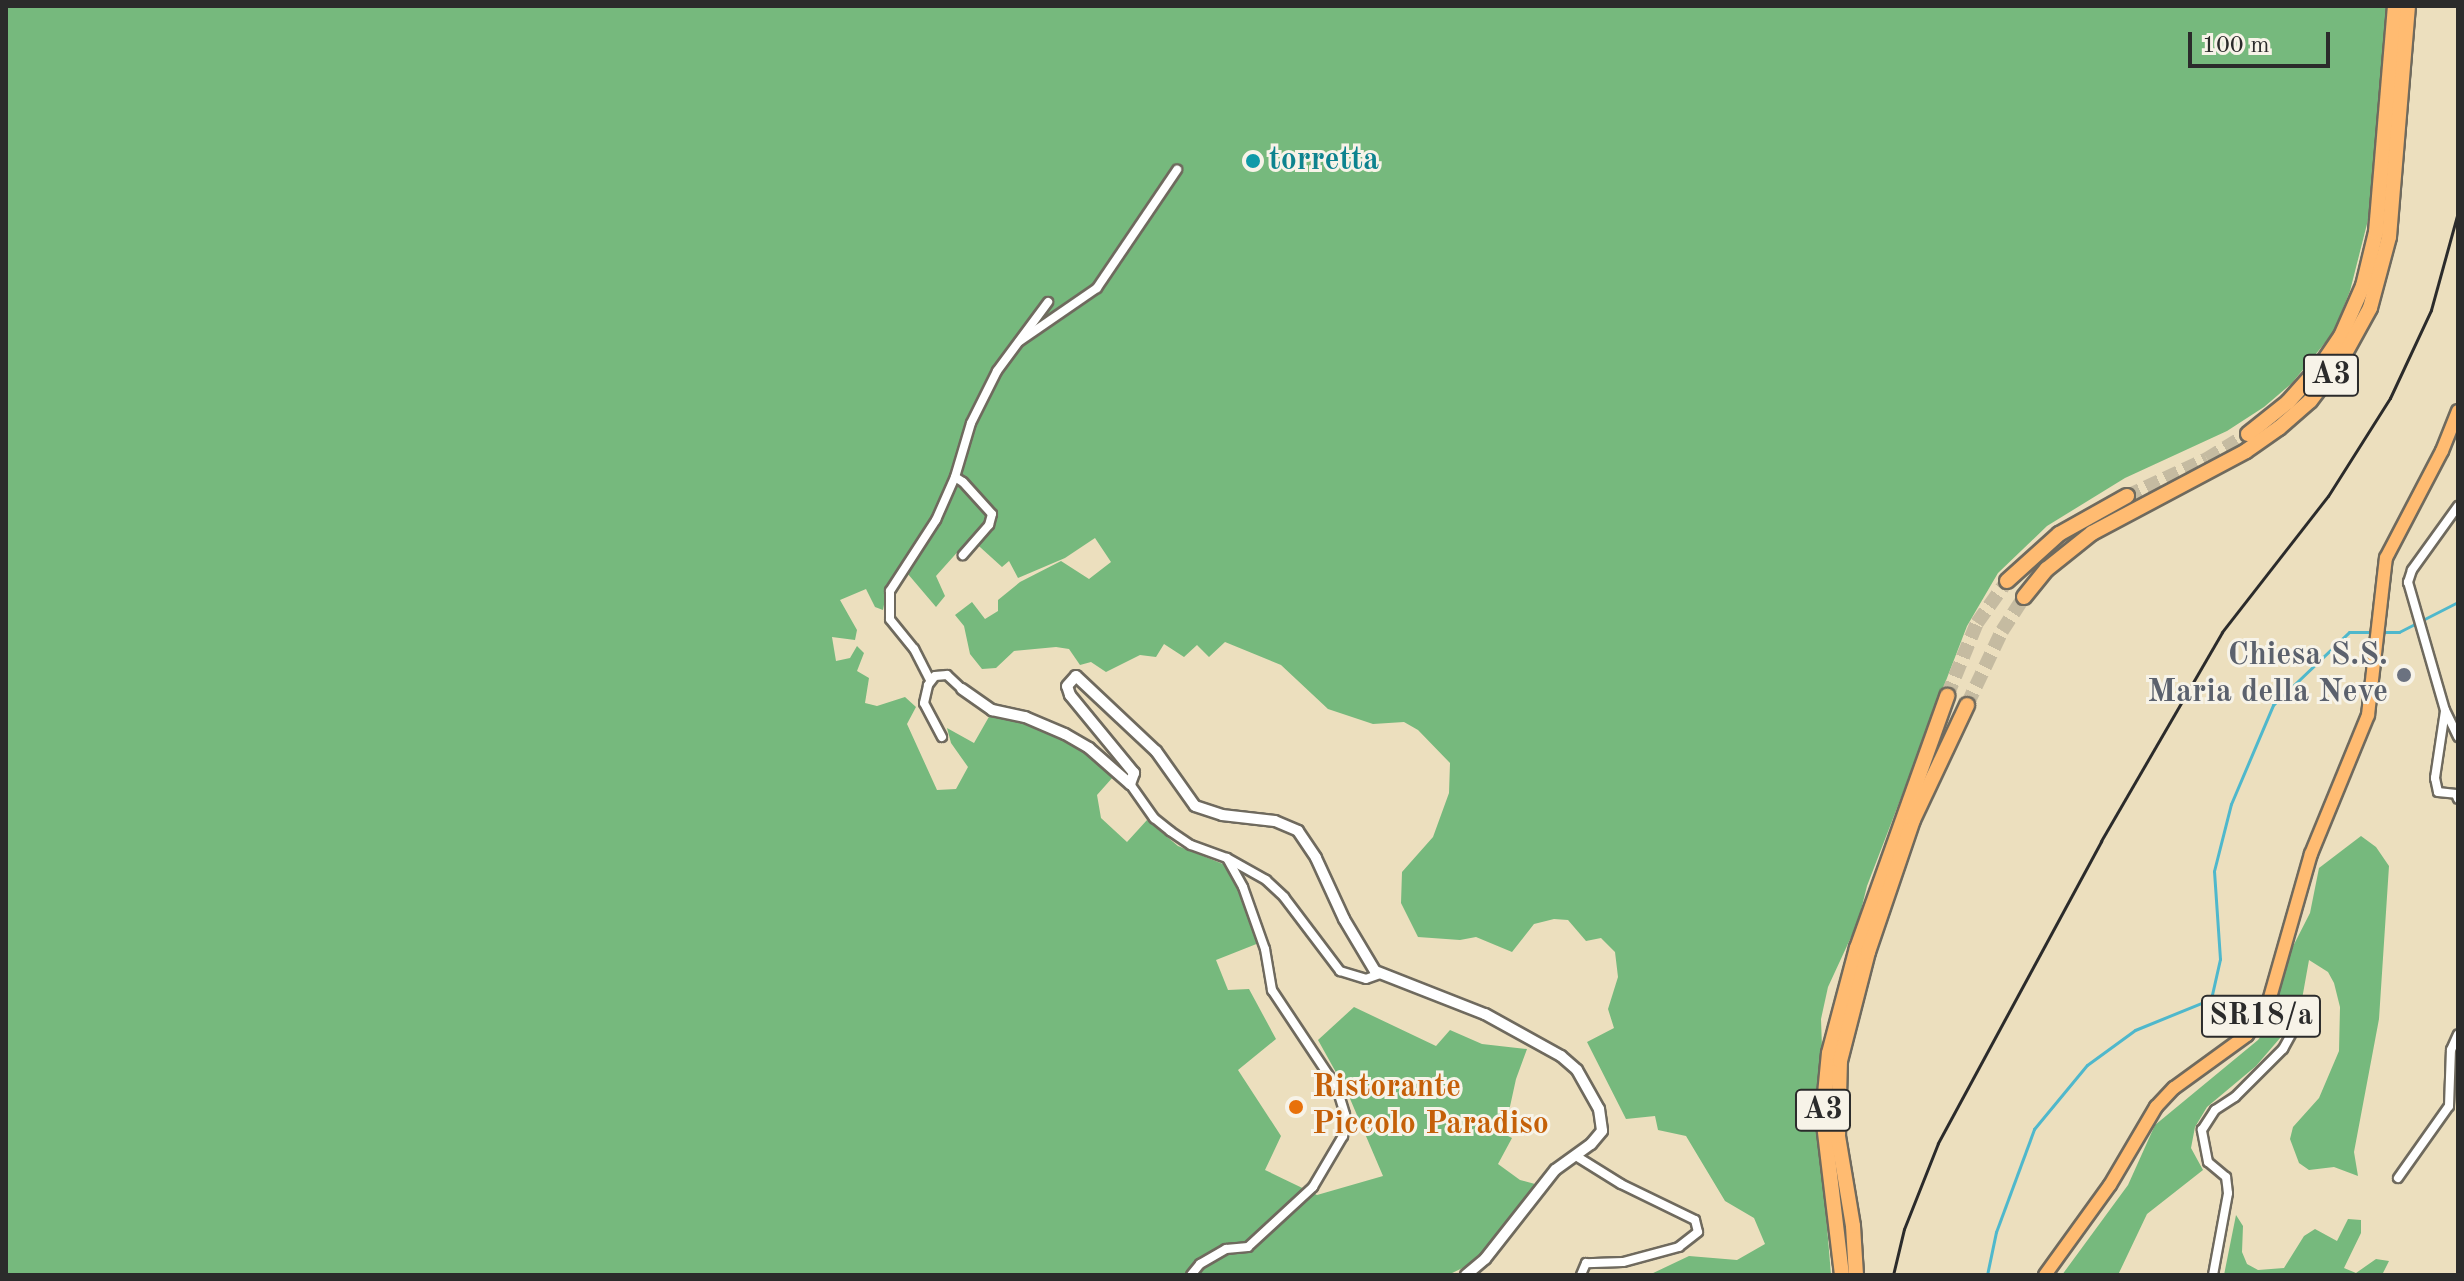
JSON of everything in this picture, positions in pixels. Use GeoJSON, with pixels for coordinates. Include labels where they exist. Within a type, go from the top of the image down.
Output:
{"type":"FeatureCollection","features":[{"type":"Feature","properties":{"kind":"highway","name":"A3"},"geometry":{"type":"LineString","coordinates":[[2248,434],[2288,402],[2322,364],[2341,336],[2363,286],[2376,232],[2395,6]]}},
{"type":"Feature","properties":{"kind":"highway","name":"A3"},"geometry":{"type":"LineString","coordinates":[[2024,597],[2047,569],[2092,533],[2237,456],[2279,428],[2310,401],[2342,359],[2370,308],[2389,237],[2408,6]]}},
{"type":"Feature","properties":{"kind":"highway"},"geometry":{"type":"LineString","coordinates":[[2007,581],[2059,534],[2127,496]]}},
{"type":"Feature","properties":{"kind":"highway","name":"A3"},"geometry":{"type":"LineString","coordinates":[[1842,1275],[1841,1245],[1825,1141],[1824,1093],[1830,1046],[1920,785],[1947,696]]}},
{"type":"Feature","properties":{"kind":"highway","name":"A3"},"geometry":{"type":"LineString","coordinates":[[1920,785],[1967,705]]}},
{"type":"Feature","properties":{"kind":"highway","name":"A3"},"geometry":{"type":"LineString","coordinates":[[1856,1275],[1855,1244],[1836,1106],[1845,1038],[1863,950]]}},
{"type":"Feature","properties":{"kind":"main road","name":"SR18/a"},"geometry":{"type":"LineString","coordinates":[[2045,1275],[2110,1185],[2156,1107],[2174,1088],[2247,1035],[2259,1021],[2277,978],[2293,906],[2311,854],[2364,728],[2372,695],[2386,558],[2394,537],[2433,469],[2458,411]]}},
{"type":"Feature","properties":{"kind":"street"},"geometry":{"type":"LineString","coordinates":[[1016,343],[1054,321],[1097,288],[1177,170]]}},
{"type":"Feature","properties":{"kind":"street"},"geometry":{"type":"LineString","coordinates":[[942,737],[924,703],[930,680],[914,649],[890,619],[890,591],[936,520],[955,477],[971,423],[1016,343],[1048,302]]}},
{"type":"Feature","properties":{"kind":"street"},"geometry":{"type":"LineString","coordinates":[[955,477],[992,514],[989,525],[963,555]]}},
{"type":"Feature","properties":{"kind":"street"},"geometry":{"type":"LineString","coordinates":[[2458,506],[2412,570],[2408,590],[2445,710],[2458,737]]}},
{"type":"Feature","properties":{"kind":"street"},"geometry":{"type":"LineString","coordinates":[[930,680],[941,674],[992,710],[1039,721],[1077,741],[1130,784],[1154,818],[1170,831],[1191,845],[1227,858],[1266,880],[1284,897],[1340,971],[1366,979],[1380,974]]}},
{"type":"Feature","properties":{"kind":"street"},"geometry":{"type":"LineString","coordinates":[[1130,784],[1134,773],[1070,695],[1067,686],[1076,676],[1132,726],[1161,757],[1195,806],[1222,815],[1275,821],[1298,831],[1316,858],[1365,959],[1380,974],[1411,982],[1475,1009],[1569,1062],[1585,1082],[1603,1127],[1596,1140],[1549,1176],[1485,1259],[1466,1275]]}},
{"type":"Feature","properties":{"kind":"street"},"geometry":{"type":"LineString","coordinates":[[2445,710],[2435,778],[2438,792],[2456,794],[2458,799]]}},
{"type":"Feature","properties":{"kind":"street"},"geometry":{"type":"LineString","coordinates":[[1191,1275],[1200,1264],[1226,1249],[1248,1247],[1313,1187],[1343,1136],[1345,1115],[1337,1088],[1279,1003],[1243,887],[1227,858]]}},
{"type":"Feature","properties":{"kind":"street"},"geometry":{"type":"LineString","coordinates":[[2213,1275],[2228,1193],[2226,1177],[2208,1162],[2202,1130],[2215,1110],[2235,1097],[2283,1049],[2293,1031]]}},
{"type":"Feature","properties":{"kind":"street"},"geometry":{"type":"LineString","coordinates":[[2398,1178],[2449,1106],[2451,1050],[2458,1034]]}},
{"type":"Feature","properties":{"kind":"street"},"geometry":{"type":"LineString","coordinates":[[1576,1156],[1621,1184],[1695,1220],[1698,1232],[1679,1247],[1623,1262],[1586,1263],[1581,1275]]}},
{"type":"Feature","properties":{"kind":"green space"},"geometry":{"type":"Polygon","coordinates":[[[6,6],[2388,6],[2368,220],[2350,291],[2333,333],[2292,383],[2264,407],[2227,431],[2125,478],[2047,526],[1998,573],[1967,626],[1867,886],[1858,922],[1828,987],[1821,1019],[1822,1048],[1816,1092],[1831,1275],[1649,1275],[1689,1256],[1737,1260],[1765,1244],[1754,1218],[1725,1201],[1686,1136],[1658,1130],[1655,1116],[1626,1119],[1587,1042],[1614,1028],[1608,1009],[1618,977],[1615,952],[1601,938],[1586,941],[1568,920],[1554,919],[1534,924],[1512,952],[1476,937],[1460,940],[1418,937],[1401,903],[1402,872],[1433,837],[1449,793],[1450,763],[1418,730],[1404,722],[1373,724],[1328,709],[1281,665],[1225,642],[1209,657],[1197,645],[1184,657],[1164,644],[1156,657],[1140,655],[1106,672],[1091,662],[1080,665],[1069,649],[1056,647],[1014,651],[996,668],[982,669],[970,654],[964,626],[955,615],[972,602],[985,619],[998,611],[998,600],[1020,582],[1061,561],[1089,579],[1111,562],[1095,538],[1065,558],[1018,578],[1009,561],[1002,567],[970,538],[936,576],[945,596],[936,607],[902,567],[887,589],[883,610],[875,607],[866,589],[840,600],[857,630],[855,640],[832,637],[836,661],[850,658],[857,646],[864,653],[857,671],[869,678],[865,703],[877,706],[905,697],[916,707],[907,724],[937,790],[956,789],[968,767],[951,743],[947,728],[974,743],[990,715],[1029,723],[1072,744],[1104,766],[1113,777],[1097,795],[1101,818],[1127,842],[1147,820],[1178,846],[1228,866],[1259,943],[1216,960],[1228,990],[1249,989],[1276,1039],[1238,1070],[1281,1136],[1265,1170],[1317,1195],[1383,1176],[1348,1094],[1318,1040],[1354,1007],[1436,1046],[1450,1030],[1482,1044],[1527,1049],[1516,1079],[1504,1134],[1512,1138],[1498,1164],[1520,1180],[1535,1184],[1475,1262],[1448,1275],[6,1275],[6,6]]]}},
{"type":"Feature","properties":{"kind":"green space"},"geometry":{"type":"Polygon","coordinates":[[[2361,836],[2376,847],[2389,866],[2379,1019],[2354,1152],[2358,1176],[2334,1167],[2309,1170],[2299,1163],[2290,1139],[2293,1127],[2319,1098],[2339,1051],[2340,1007],[2334,983],[2328,972],[2309,960],[2299,1016],[2256,1066],[2207,1107],[2195,1127],[2191,1148],[2203,1170],[2147,1214],[2118,1275],[2062,1275],[2128,1185],[2155,1125],[2258,1040],[2272,1021],[2283,966],[2310,913],[2319,868],[2361,836]]]}},
{"type":"Feature","properties":{"kind":"green space"},"geometry":{"type":"Polygon","coordinates":[[[2236,1215],[2243,1226],[2242,1252],[2247,1264],[2258,1270],[2284,1268],[2304,1236],[2315,1229],[2337,1241],[2348,1219],[2361,1220],[2361,1233],[2344,1268],[2356,1273],[2376,1259],[2389,1261],[2382,1275],[2224,1275],[2236,1215]]]}},
{"type":"Feature","properties":{"kind":"waterway"},"geometry":{"type":"LineString","coordinates":[[2383,632],[2399,632],[2458,602]]}},
{"type":"Feature","properties":{"kind":"waterway"},"geometry":{"type":"LineString","coordinates":[[1987,1275],[1996,1232],[2034,1129],[2087,1065],[2135,1030],[2211,999],[2220,959],[2214,871],[2231,804],[2273,705],[2349,632],[2372,632]]}},
{"type":"Feature","properties":{"kind":"tunnel"},"geometry":{"type":"LineString","coordinates":[[2127,496],[2207,459],[2248,434]]}},
{"type":"Feature","properties":{"kind":"tunnel"},"geometry":{"type":"LineString","coordinates":[[1947,696],[1977,623],[2007,581]]}},
{"type":"Feature","properties":{"kind":"tunnel"},"geometry":{"type":"LineString","coordinates":[[1967,705],[2002,631],[2024,597]]}},
{"type":"Feature","properties":{"kind":"railway"},"geometry":{"type":"LineString","coordinates":[[1893,1275],[1904,1229],[1938,1143],[2101,841],[2222,632],[2328,496],[2390,398],[2431,310],[2458,212]]}},
{"type":"Feature","properties":{"kind":"place","name":"torretta"},"geometry":{"type":"Point","coordinates":[1253,161]}},
{"type":"Feature","properties":{"kind":"place","name":"Chiesa S.S. Maria della Neve"},"geometry":{"type":"Point","coordinates":[2404,675]}},
{"type":"Feature","properties":{"kind":"place","name":"Ristorante Piccolo Paradiso"},"geometry":{"type":"Point","coordinates":[1296,1107]}}]}
